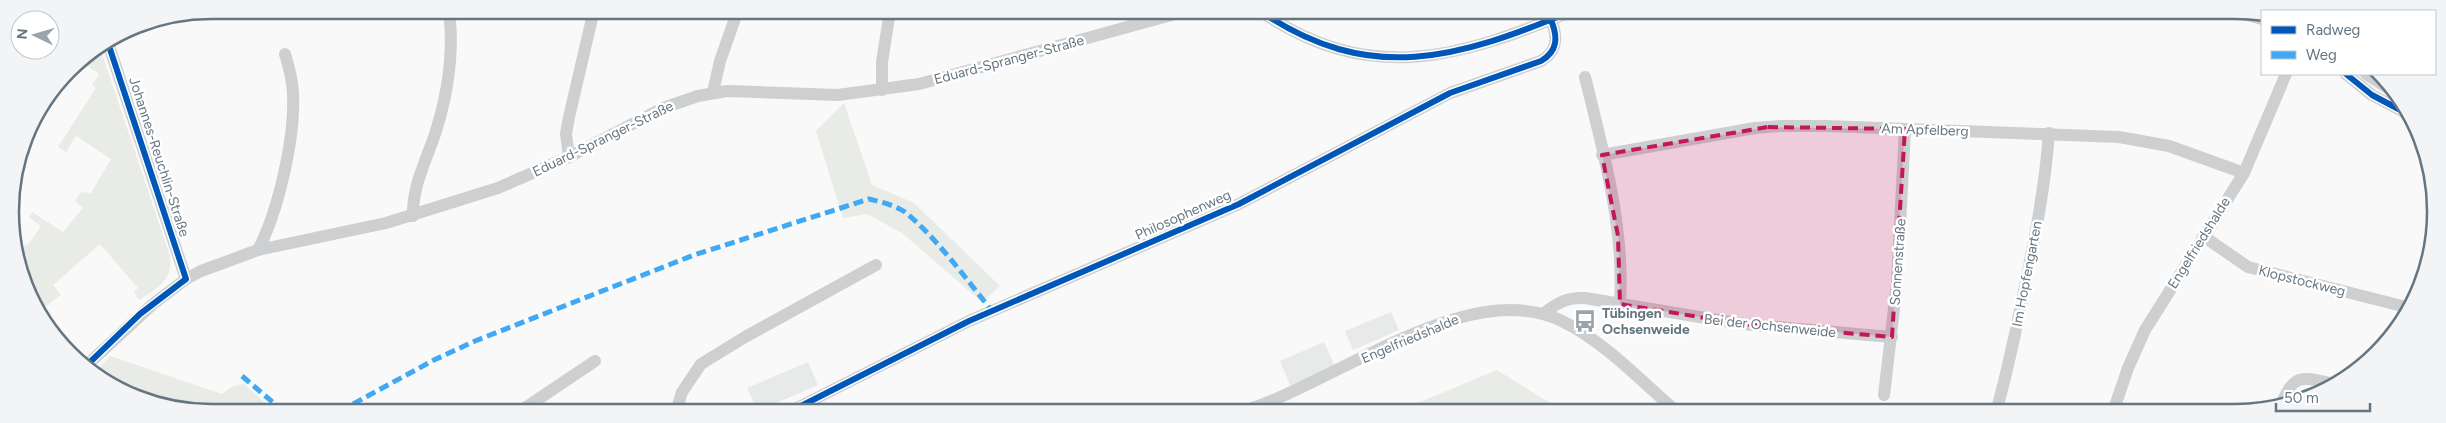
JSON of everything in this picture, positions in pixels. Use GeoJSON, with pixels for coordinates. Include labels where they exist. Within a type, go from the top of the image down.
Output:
{"type":"FeatureCollection","features":[{"type":"Feature","properties":{"kind":"street"},"geometry":{"type":"LineString","coordinates":[[569,157],[566,134],[568,117],[592,19]]}},
{"type":"Feature","properties":{"kind":"street"},"geometry":{"type":"LineString","coordinates":[[714,92],[720,61],[735,19]]}},
{"type":"Feature","properties":{"kind":"street"},"geometry":{"type":"LineString","coordinates":[[882,90],[882,62],[889,19]]}},
{"type":"Feature","properties":{"kind":"street","name":"Eduard-Spranger-Straße"},"geometry":{"type":"LineString","coordinates":[[90,361],[140,314],[186,279],[220,263],[258,250],[413,216],[498,188],[569,157],[663,108],[714,92],[742,91],[825,95],[882,90],[956,75],[1157,19]]}},
{"type":"Feature","properties":{"kind":"street"},"geometry":{"type":"LineString","coordinates":[[1274,19],[1298,32],[1338,48],[1364,55],[1406,59],[1436,56],[1480,46],[1551,20]]}},
{"type":"Feature","properties":{"kind":"street"},"geometry":{"type":"LineString","coordinates":[[413,216],[414,196],[436,130],[443,101],[452,42],[450,20]]}},
{"type":"Feature","properties":{"kind":"street","name":"Philosophenweg"},"geometry":{"type":"LineString","coordinates":[[805,404],[969,320],[1239,204],[1448,94],[1541,61],[1549,56],[1556,39],[1551,20]]}},
{"type":"Feature","properties":{"kind":"street","name":"Johannes-Reuchlin-Straße"},"geometry":{"type":"LineString","coordinates":[[110,48],[186,279]]}},
{"type":"Feature","properties":{"kind":"street"},"geometry":{"type":"LineString","coordinates":[[258,250],[265,238],[283,178],[290,137],[294,95],[285,54]]}},
{"type":"Feature","properties":{"kind":"street","name":"Engelfriedshalde"},"geometry":{"type":"LineString","coordinates":[[2116,404],[2128,368],[2145,330],[2244,173],[2286,75]]}},
{"type":"Feature","properties":{"kind":"street"},"geometry":{"type":"LineString","coordinates":[[2347,75],[2372,95],[2397,108]]}},
{"type":"Feature","properties":{"kind":"street"},"geometry":{"type":"LineString","coordinates":[[1585,77],[1618,236],[1621,265],[1620,304]]}},
{"type":"Feature","properties":{"kind":"street","name":"Am Apfelberg"},"geometry":{"type":"LineString","coordinates":[[1602,154],[1768,127],[2049,133],[2094,135],[2144,141],[2177,149],[2244,173]]}},
{"type":"Feature","properties":{"kind":"street","name":"Sonnenstraße"},"geometry":{"type":"LineString","coordinates":[[1884,395],[1892,337],[1900,230],[1904,129]]}},
{"type":"Feature","properties":{"kind":"street","name":"Im Hopfengarten"},"geometry":{"type":"LineString","coordinates":[[1998,404],[2006,379],[2033,246],[2045,178],[2049,133]]}},
{"type":"Feature","properties":{"kind":"street","name":"Klopstockweg"},"geometry":{"type":"LineString","coordinates":[[2203,236],[2248,267],[2402,306]]}},
{"type":"Feature","properties":{"kind":"street"},"geometry":{"type":"LineString","coordinates":[[678,404],[682,392],[701,364],[745,337],[876,265]]}},
{"type":"Feature","properties":{"kind":"street","name":"Bei der Ochsenweide"},"geometry":{"type":"LineString","coordinates":[[1543,314],[1563,300],[1573,298],[1756,326],[1892,337]]}},
{"type":"Feature","properties":{"kind":"street","name":"Engelfriedshalde"},"geometry":{"type":"LineString","coordinates":[[1261,404],[1293,392],[1415,334],[1476,313],[1503,309],[1543,314],[1561,321],[1591,340],[1667,404]]}},
{"type":"Feature","properties":{"kind":"street"},"geometry":{"type":"LineString","coordinates":[[532,404],[595,361]]}},
{"type":"Feature","properties":{"kind":"street"},"geometry":{"type":"LineString","coordinates":[[2284,398],[2287,389],[2294,382],[2302,378],[2324,382]]}},
{"type":"Feature","properties":{"kind":"highlighted area"},"geometry":{"type":"Polygon","coordinates":[[[1768,127],[1905,129],[1892,337],[1742,324],[1620,304],[1618,236],[1602,155],[1768,127]]]}},
{"type":"Feature","properties":{"kind":"shaded area"},"geometry":{"type":"Polygon","coordinates":[[[102,53],[170,256],[169,272],[158,287],[139,300],[134,292],[138,288],[100,244],[53,285],[61,295],[45,307],[33,285],[23,252],[25,244],[28,245],[41,226],[29,217],[32,212],[63,232],[83,208],[75,201],[81,192],[91,193],[111,159],[76,136],[66,152],[58,147],[96,88],[92,85],[99,74],[87,65],[102,53]]]}},
{"type":"Feature","properties":{"kind":"shaded area"},"geometry":{"type":"Polygon","coordinates":[[[844,103],[872,185],[914,203],[1000,286],[982,302],[902,233],[867,214],[843,218],[816,131],[844,103]]]}},
{"type":"Feature","properties":{"kind":"shaded area"},"geometry":{"type":"Polygon","coordinates":[[[1391,312],[1399,330],[1353,350],[1345,331],[1391,312]]]}},
{"type":"Feature","properties":{"kind":"shaded area"},"geometry":{"type":"Polygon","coordinates":[[[1324,342],[1337,371],[1293,392],[1280,361],[1324,342]]]}},
{"type":"Feature","properties":{"kind":"shaded area"},"geometry":{"type":"Polygon","coordinates":[[[110,356],[222,394],[233,386],[244,384],[266,404],[199,404],[174,401],[138,390],[98,368],[110,356]]]}},
{"type":"Feature","properties":{"kind":"shaded area"},"geometry":{"type":"Polygon","coordinates":[[[808,362],[818,385],[774,404],[755,404],[747,388],[808,362]]]}},
{"type":"Feature","properties":{"kind":"shaded area"},"geometry":{"type":"Polygon","coordinates":[[[1497,370],[1552,404],[1415,404],[1497,370]]]}},
{"type":"Feature","properties":{"kind":"marked path"},"geometry":{"type":"LineString","coordinates":[[353,404],[434,360],[475,341],[694,255],[869,199],[896,207],[916,222],[950,259],[992,311]]}},
{"type":"Feature","properties":{"kind":"marked path"},"geometry":{"type":"LineString","coordinates":[[242,376],[275,404]]}},
{"type":"Feature","properties":{"kind":"cycle path"},"geometry":{"type":"LineString","coordinates":[[1274,19],[1300,34],[1339,49],[1377,56],[1415,57],[1453,51],[1491,41],[1553,19]]}},
{"type":"Feature","properties":{"kind":"cycle path"},"geometry":{"type":"LineString","coordinates":[[805,404],[969,321],[1239,204],[1450,93],[1541,61],[1551,53],[1555,43],[1555,32],[1551,20]]}},
{"type":"Feature","properties":{"kind":"cycle path"},"geometry":{"type":"LineString","coordinates":[[91,361],[140,314],[186,279],[110,48]]}},
{"type":"Feature","properties":{"kind":"cycle path"},"geometry":{"type":"LineString","coordinates":[[2347,75],[2372,95],[2397,108]]}},
{"type":"Feature","properties":{"kind":"place","name":"Tübingen Ochsenweide"},"geometry":{"type":"Point","coordinates":[1585,321]}}]}
